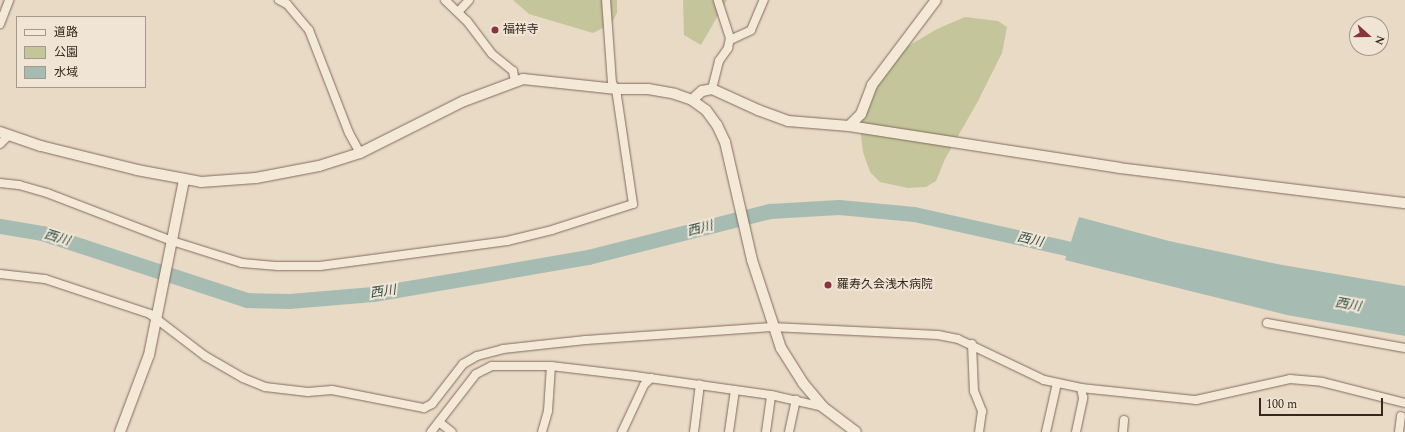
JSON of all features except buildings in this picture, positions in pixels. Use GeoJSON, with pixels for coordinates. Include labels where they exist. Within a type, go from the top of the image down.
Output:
{"type":"FeatureCollection","features":[{"type":"Feature","properties":{"kind":"street"},"geometry":{"type":"LineString","coordinates":[[1,21],[9,0]]}},
{"type":"Feature","properties":{"kind":"street"},"geometry":{"type":"LineString","coordinates":[[279,0],[287,4],[309,30],[349,133],[360,153]]}},
{"type":"Feature","properties":{"kind":"street"},"geometry":{"type":"LineString","coordinates":[[445,0],[458,12],[492,54],[513,71],[514,81]]}},
{"type":"Feature","properties":{"kind":"street"},"geometry":{"type":"LineString","coordinates":[[458,12],[469,0]]}},
{"type":"Feature","properties":{"kind":"street"},"geometry":{"type":"LineString","coordinates":[[0,183],[19,185],[47,193],[170,244],[242,263],[278,266],[320,266],[507,241],[552,230],[633,204],[616,89],[612,83],[606,0]]}},
{"type":"Feature","properties":{"kind":"street"},"geometry":{"type":"LineString","coordinates":[[712,89],[719,61],[728,48],[730,40],[718,0]]}},
{"type":"Feature","properties":{"kind":"street"},"geometry":{"type":"LineString","coordinates":[[730,40],[751,30],[764,0]]}},
{"type":"Feature","properties":{"kind":"street"},"geometry":{"type":"LineString","coordinates":[[849,126],[862,114],[872,85],[936,0]]}},
{"type":"Feature","properties":{"kind":"street"},"geometry":{"type":"LineString","coordinates":[[0,144],[4,134],[184,180],[201,182],[256,178],[319,166],[360,153],[464,101],[514,81],[523,79],[616,89],[661,91],[692,100],[706,110],[717,125],[725,142],[752,260],[772,327],[781,348],[803,383],[824,407],[856,432]]}},
{"type":"Feature","properties":{"kind":"street"},"geometry":{"type":"LineString","coordinates":[[692,100],[702,91],[712,89],[758,110],[788,121],[849,126],[1119,168],[1405,203]]}},
{"type":"Feature","properties":{"kind":"street"},"geometry":{"type":"LineString","coordinates":[[120,432],[147,362],[158,315],[170,244],[184,180]]}},
{"type":"Feature","properties":{"kind":"street"},"geometry":{"type":"LineString","coordinates":[[0,274],[45,279],[70,286],[150,314],[158,315],[205,356],[243,378],[265,386],[308,392],[332,390],[424,408],[432,404],[463,364],[477,356],[503,349],[602,339],[772,327],[938,335],[972,344],[1031,374],[1057,383],[1081,388],[1196,400],[1290,379],[1322,382],[1405,403]]}},
{"type":"Feature","properties":{"kind":"street"},"geometry":{"type":"LineString","coordinates":[[1267,323],[1405,348]]}},
{"type":"Feature","properties":{"kind":"street"},"geometry":{"type":"LineString","coordinates":[[972,344],[974,391],[982,411],[979,432]]}},
{"type":"Feature","properties":{"kind":"street"},"geometry":{"type":"LineString","coordinates":[[431,432],[476,374],[492,366],[551,366],[700,384],[771,394],[824,407]]}},
{"type":"Feature","properties":{"kind":"street"},"geometry":{"type":"LineString","coordinates":[[542,432],[548,411],[551,366]]}},
{"type":"Feature","properties":{"kind":"street"},"geometry":{"type":"LineString","coordinates":[[622,432],[644,385],[651,378]]}},
{"type":"Feature","properties":{"kind":"street"},"geometry":{"type":"LineString","coordinates":[[1046,432],[1057,383]]}},
{"type":"Feature","properties":{"kind":"street"},"geometry":{"type":"LineString","coordinates":[[694,432],[700,384]]}},
{"type":"Feature","properties":{"kind":"street"},"geometry":{"type":"LineString","coordinates":[[1076,432],[1083,398],[1081,388]]}},
{"type":"Feature","properties":{"kind":"street"},"geometry":{"type":"LineString","coordinates":[[729,432],[735,390]]}},
{"type":"Feature","properties":{"kind":"street"},"geometry":{"type":"LineString","coordinates":[[766,432],[771,394]]}},
{"type":"Feature","properties":{"kind":"street"},"geometry":{"type":"LineString","coordinates":[[789,432],[796,400]]}},
{"type":"Feature","properties":{"kind":"street"},"geometry":{"type":"LineString","coordinates":[[1399,432],[1401,416]]}},
{"type":"Feature","properties":{"kind":"street"},"geometry":{"type":"LineString","coordinates":[[1123,432],[1124,420]]}},
{"type":"Feature","properties":{"kind":"street"},"geometry":{"type":"LineString","coordinates":[[439,422],[452,432]]}},
{"type":"Feature","properties":{"kind":"green space"},"geometry":{"type":"Polygon","coordinates":[[[513,0],[617,0],[617,13],[611,24],[593,33],[529,14],[513,0]]]}},
{"type":"Feature","properties":{"kind":"green space"},"geometry":{"type":"Polygon","coordinates":[[[683,0],[727,0],[701,45],[684,35],[683,0]]]}},
{"type":"Feature","properties":{"kind":"green space"},"geometry":{"type":"Polygon","coordinates":[[[965,17],[998,21],[1007,27],[1002,53],[978,101],[945,159],[936,181],[926,187],[908,188],[880,182],[870,172],[863,152],[858,111],[866,86],[898,52],[937,29],[965,17]]]}},
{"type":"Feature","properties":{"kind":"water"},"geometry":{"type":"Polygon","coordinates":[[[1079,217],[1169,241],[1277,264],[1405,286],[1405,336],[1287,315],[1065,260],[1079,217]]]}},
{"type":"Feature","properties":{"kind":"waterway","name":"西川"},"geometry":{"type":"LineString","coordinates":[[0,226],[42,233],[247,300],[289,301],[373,294],[588,257],[770,211],[839,207],[914,214],[1088,253]]}},
{"type":"Feature","properties":{"kind":"place","name":"福祥寺"},"geometry":{"type":"Point","coordinates":[495,30]}},
{"type":"Feature","properties":{"kind":"place","name":"羅寿久会浅木病院"},"geometry":{"type":"Point","coordinates":[828,285]}}]}
